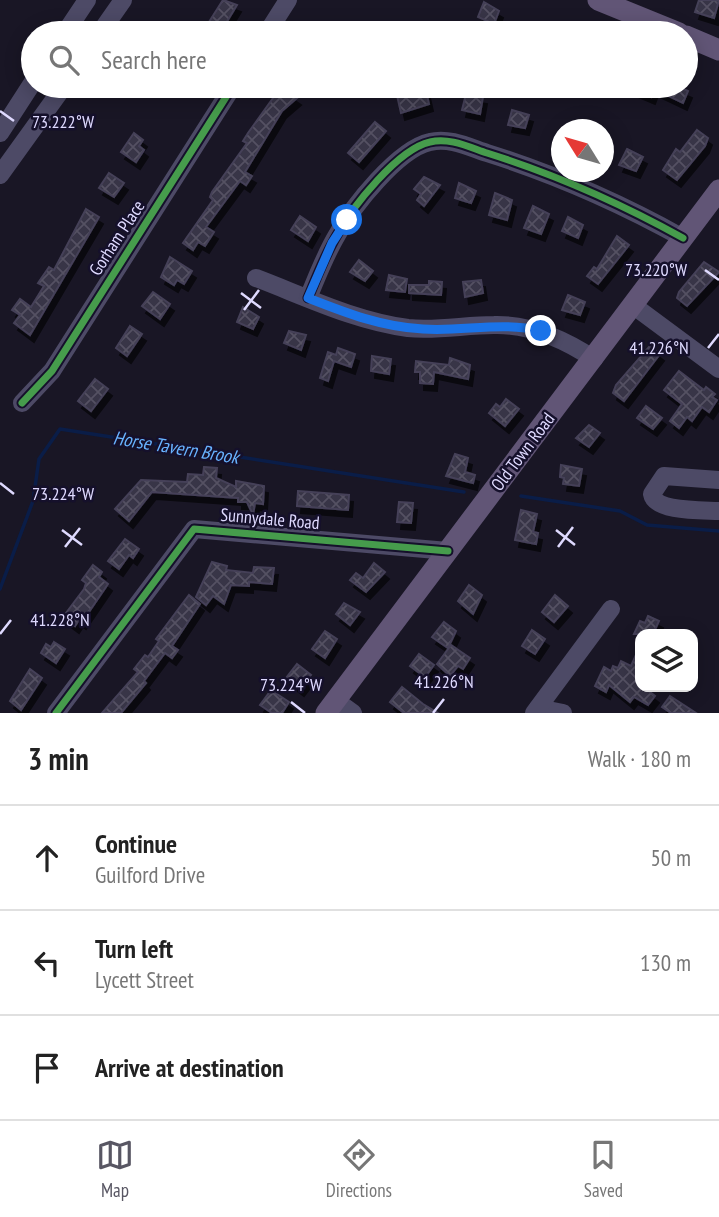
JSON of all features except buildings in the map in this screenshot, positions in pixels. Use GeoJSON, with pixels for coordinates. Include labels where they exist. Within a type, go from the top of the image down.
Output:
{"type":"FeatureCollection","features":[{"type":"Feature","properties":{"kind":"main road"},"geometry":{"type":"LineString","coordinates":[[598,0],[627,5],[657,21]]}},
{"type":"Feature","properties":{"kind":"main road"},"geometry":{"type":"LineString","coordinates":[[698,41],[719,50]]}},
{"type":"Feature","properties":{"kind":"main road","name":"Old Town Road"},"geometry":{"type":"LineString","coordinates":[[331,706],[719,190]]}},
{"type":"Feature","properties":{"kind":"street"},"geometry":{"type":"LineString","coordinates":[[73,21],[87,0]]}},
{"type":"Feature","properties":{"kind":"street"},"geometry":{"type":"LineString","coordinates":[[108,21],[123,0]]}},
{"type":"Feature","properties":{"kind":"street"},"geometry":{"type":"LineString","coordinates":[[275,21],[288,0]]}},
{"type":"Feature","properties":{"kind":"street"},"geometry":{"type":"LineString","coordinates":[[0,133],[23,98]]}},
{"type":"Feature","properties":{"kind":"street"},"geometry":{"type":"LineString","coordinates":[[0,175],[56,98]]}},
{"type":"Feature","properties":{"kind":"street","name":"Gorham Place"},"geometry":{"type":"LineString","coordinates":[[22,402],[52,371],[225,98]]}},
{"type":"Feature","properties":{"kind":"street"},"geometry":{"type":"LineString","coordinates":[[0,182],[36,126]]}},
{"type":"Feature","properties":{"kind":"street"},"geometry":{"type":"LineString","coordinates":[[308,298],[332,243],[347,220],[390,167],[406,153],[430,142],[452,142],[549,173],[601,195],[683,239]]}},
{"type":"Feature","properties":{"kind":"street"},"geometry":{"type":"LineString","coordinates":[[256,278],[349,315],[407,327],[425,330],[495,325],[527,328],[575,346],[594,359]]}},
{"type":"Feature","properties":{"kind":"street"},"geometry":{"type":"LineString","coordinates":[[634,306],[719,369]]}},
{"type":"Feature","properties":{"kind":"street"},"geometry":{"type":"LineString","coordinates":[[719,480],[664,476],[652,494],[657,503],[669,507],[719,511]]}},
{"type":"Feature","properties":{"kind":"street","name":"Sunnydale Road"},"geometry":{"type":"LineString","coordinates":[[56,713],[194,529],[447,551]]}},
{"type":"Feature","properties":{"kind":"street"},"geometry":{"type":"LineString","coordinates":[[536,710],[611,609]]}},
{"type":"Feature","properties":{"kind":"street"},"geometry":{"type":"LineString","coordinates":[[331,706],[353,713]]}},
{"type":"Feature","properties":{"kind":"street"},"geometry":{"type":"LineString","coordinates":[[536,710],[562,713]]}},
{"type":"Feature","properties":{"kind":"waterway","name":"Horse Tavern Brook"},"geometry":{"type":"LineString","coordinates":[[0,589],[33,501],[39,459],[60,429],[464,492]]}},
{"type":"Feature","properties":{"kind":"waterway","name":"Horse Tavern Brook"},"geometry":{"type":"LineString","coordinates":[[521,496],[620,511],[647,525],[719,531]]}},
{"type":"Feature","properties":{"kind":"cycle path"},"geometry":{"type":"LineString","coordinates":[[22,403],[52,371],[225,98]]}},
{"type":"Feature","properties":{"kind":"cycle path"},"geometry":{"type":"LineString","coordinates":[[308,298],[321,266],[344,223],[365,195],[390,167],[417,147],[430,142],[452,142],[563,180],[683,238]]}},
{"type":"Feature","properties":{"kind":"cycle path"},"geometry":{"type":"LineString","coordinates":[[56,713],[194,529],[448,551]]}},
{"type":"Feature","properties":{"kind":"route"},"geometry":{"type":"LineString","coordinates":[[347,220],[332,243],[308,298],[377,323],[425,330],[495,325],[541,331]]}}]}
